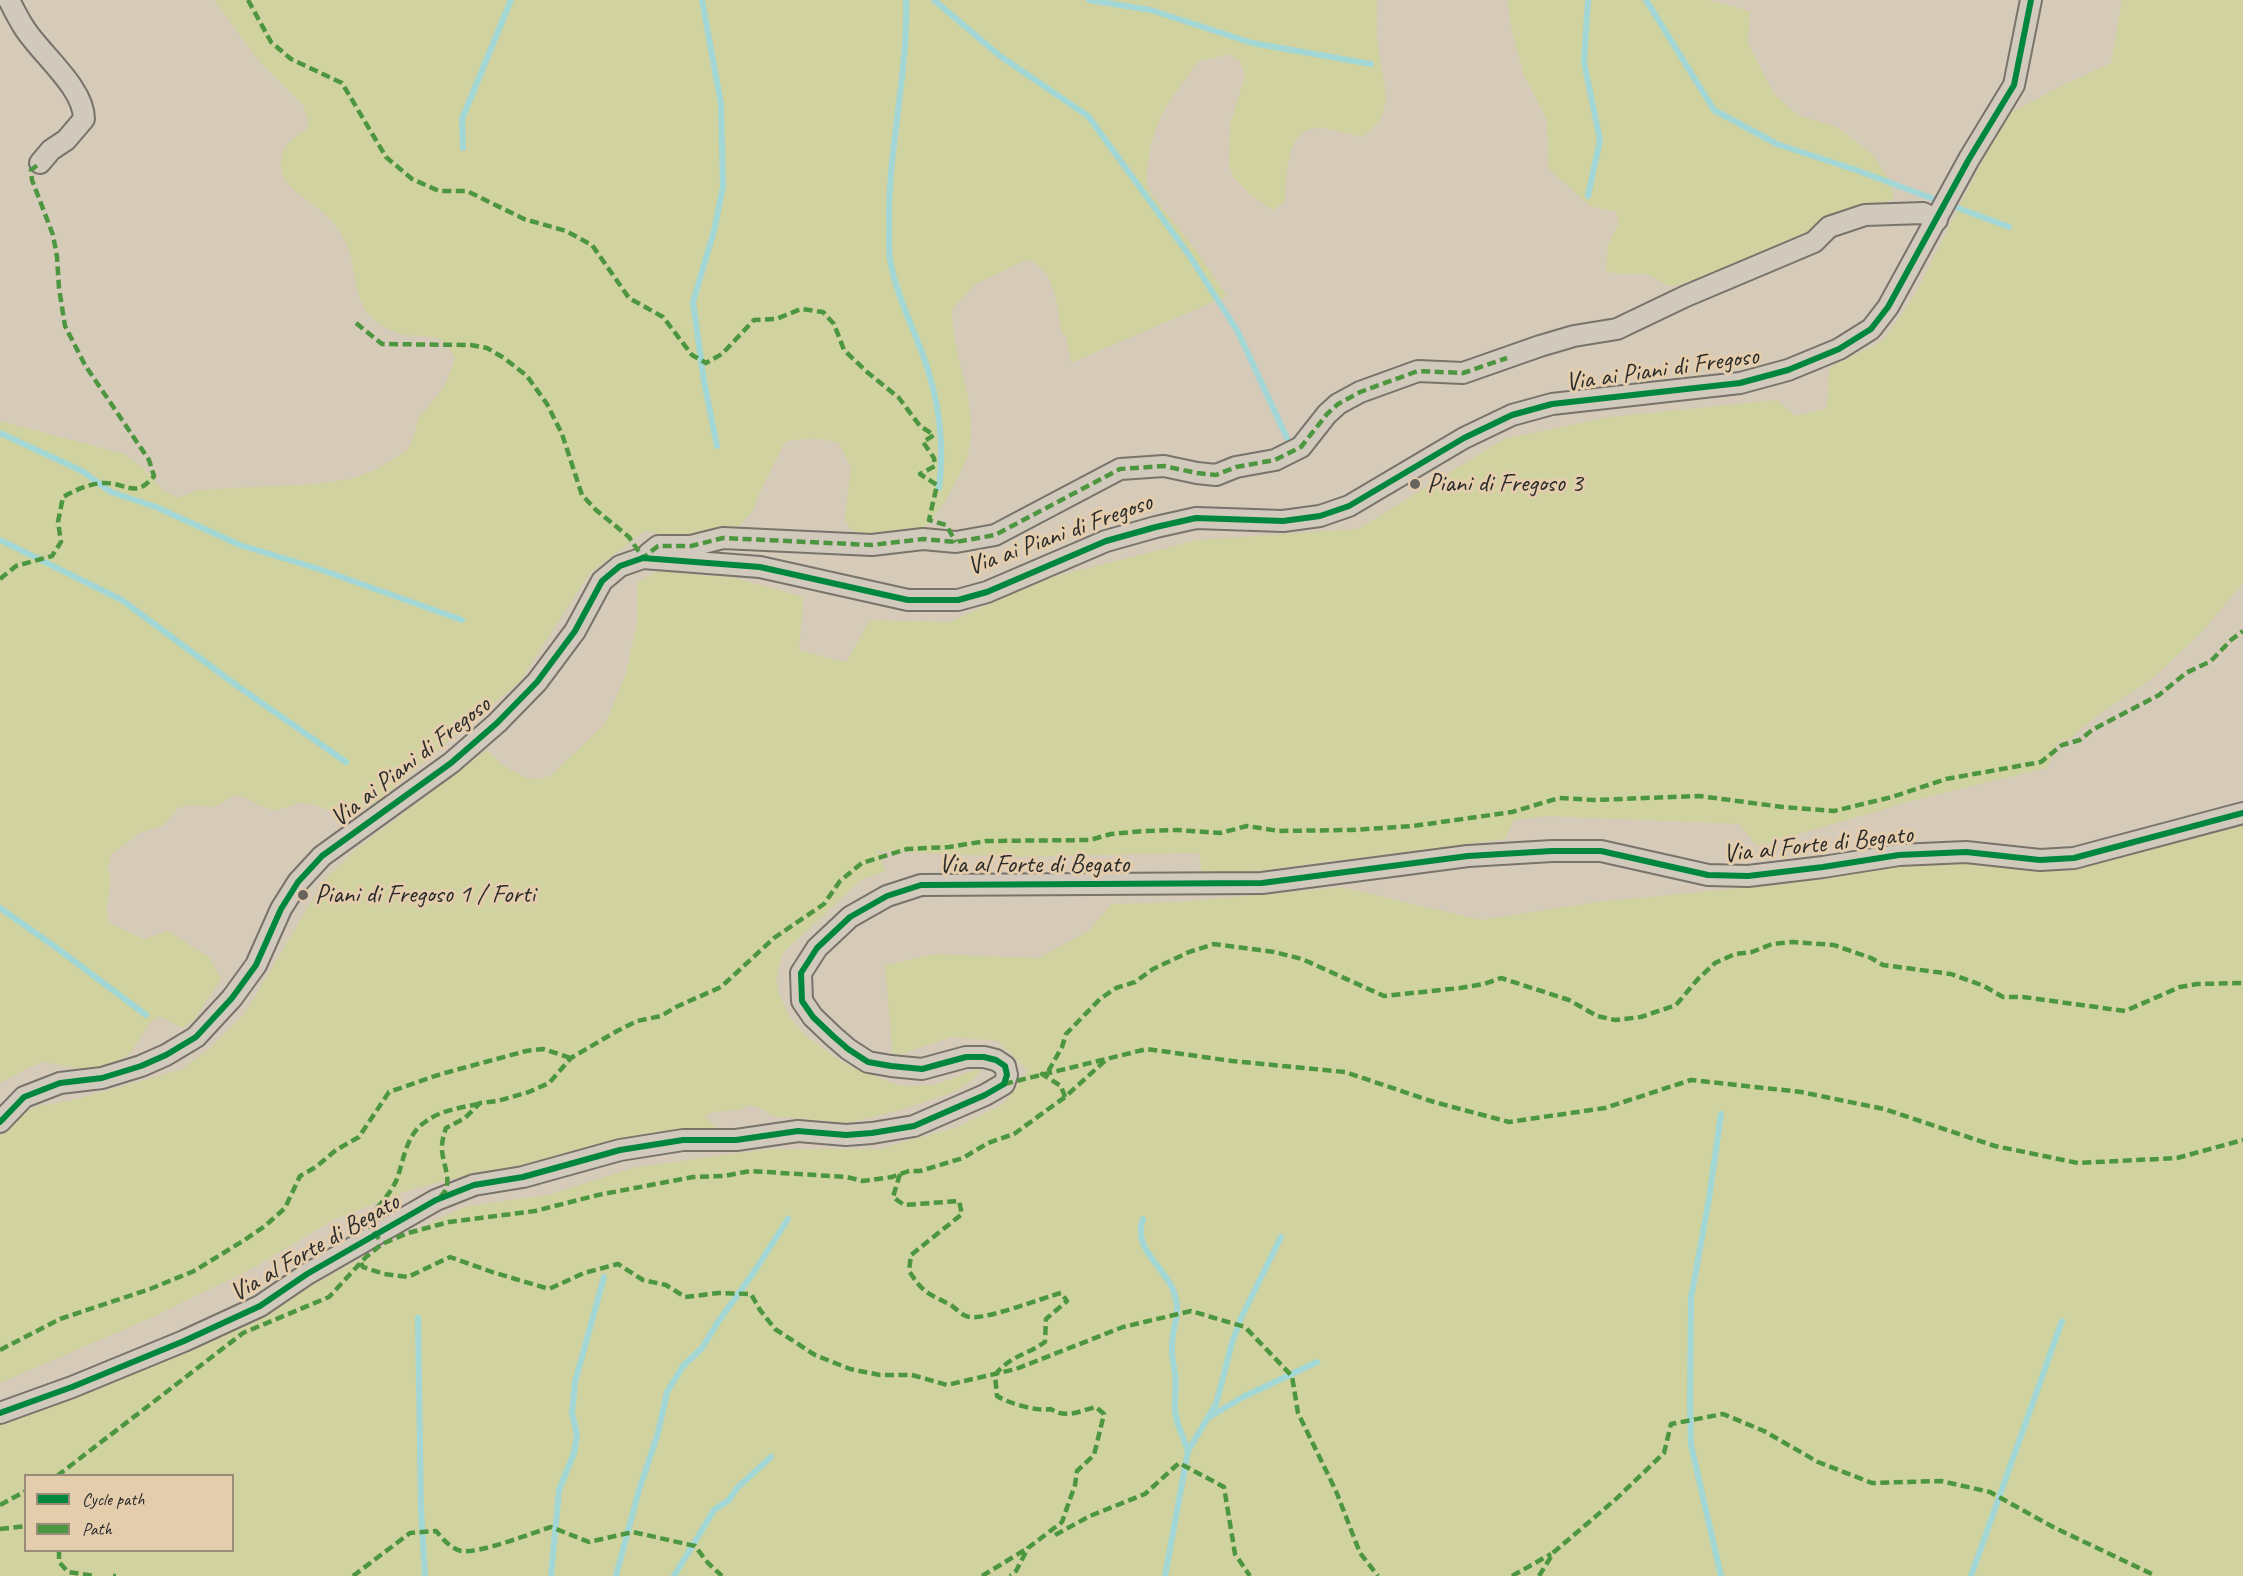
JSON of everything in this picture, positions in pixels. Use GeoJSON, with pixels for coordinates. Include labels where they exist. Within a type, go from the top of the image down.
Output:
{"type":"FeatureCollection","features":[{"type":"Feature","properties":{"kind":"street"},"geometry":{"type":"LineString","coordinates":[[9,0],[26,30],[78,96],[84,107],[84,119],[66,140],[51,150],[40,163]]}},
{"type":"Feature","properties":{"kind":"street","name":"Via ai Piani di Fregoso"},"geometry":{"type":"LineString","coordinates":[[643,558],[760,567],[908,600],[958,600],[987,592],[1106,541],[1156,527],[1196,518],[1283,521],[1320,516],[1348,506],[1464,438],[1512,415],[1552,405],[1740,383],[1788,370],[1839,349],[1871,329],[1888,307],[2014,85],[2031,0]]}},
{"type":"Feature","properties":{"kind":"street","name":"Via ai Piani di Fregoso"},"geometry":{"type":"LineString","coordinates":[[0,1122],[24,1097],[60,1083],[102,1078],[141,1066],[166,1055],[196,1037],[232,998],[256,965],[280,909],[306,873],[322,856],[451,763],[497,723],[537,682],[575,631],[602,581],[620,566],[643,558],[658,546],[691,546],[723,538],[873,545],[923,539],[956,542],[995,535],[1120,469],[1164,466],[1197,474],[1216,475],[1236,467],[1275,460],[1301,447],[1333,409],[1360,392],[1418,371],[1463,373],[1575,336],[1617,329],[1686,296],[1814,242],[1829,227],[1865,215],[1923,213],[1937,220]]}},
{"type":"Feature","properties":{"kind":"street","name":"Via al Forte di Begato"},"geometry":{"type":"LineString","coordinates":[[0,1413],[184,1341],[260,1306],[307,1274],[436,1200],[474,1185],[524,1177],[620,1150],[683,1140],[736,1140],[798,1131],[846,1135],[914,1126],[985,1095],[1004,1084],[1007,1075],[1005,1066],[996,1060],[966,1057],[922,1069],[868,1062],[848,1049],[820,1024],[802,1001],[801,973],[817,948],[850,917],[887,896],[921,885],[1262,883],[1468,856],[1552,851],[1601,851],[1708,875],[1748,876],[1899,855],[1966,852],[2040,860],[2074,858],[2243,813]]}},
{"type":"Feature","properties":{"kind":"green space"},"geometry":{"type":"Polygon","coordinates":[[[214,0],[1377,0],[1377,40],[1386,97],[1381,119],[1361,137],[1324,128],[1311,129],[1301,134],[1290,154],[1285,202],[1273,210],[1251,195],[1233,177],[1229,164],[1230,125],[1245,75],[1240,62],[1230,54],[1198,62],[1161,117],[1150,149],[1147,182],[1149,191],[1196,250],[1227,296],[1071,363],[1053,289],[1049,279],[1036,263],[1026,260],[974,285],[952,310],[956,345],[971,415],[969,450],[963,468],[950,492],[936,514],[923,528],[889,534],[855,532],[848,526],[845,517],[851,467],[839,444],[813,439],[785,442],[753,511],[738,527],[684,539],[645,531],[589,574],[520,681],[377,802],[345,813],[305,803],[274,810],[235,795],[214,807],[190,805],[178,808],[163,826],[139,833],[111,855],[108,867],[111,879],[107,909],[108,922],[144,939],[168,931],[209,957],[221,979],[193,1021],[182,1028],[159,1016],[150,1023],[130,1054],[108,1066],[83,1070],[45,1062],[32,1066],[0,1083],[0,421],[125,454],[145,470],[163,490],[178,498],[197,490],[312,484],[351,479],[377,469],[406,451],[411,444],[419,417],[445,386],[455,358],[441,340],[394,332],[382,326],[365,310],[357,289],[347,244],[341,234],[327,215],[298,194],[283,175],[281,161],[284,149],[291,140],[307,129],[308,120],[303,105],[259,61],[214,0]]]}},
{"type":"Feature","properties":{"kind":"green space"},"geometry":{"type":"Polygon","coordinates":[[[1507,0],[1709,0],[1750,12],[1748,43],[1774,94],[1798,115],[1839,128],[1874,156],[1891,183],[1894,199],[1855,211],[1742,262],[1682,284],[1669,286],[1647,274],[1619,274],[1606,271],[1608,245],[1619,223],[1616,212],[1590,206],[1548,168],[1547,120],[1523,73],[1507,0]]]}},
{"type":"Feature","properties":{"kind":"green space"},"geometry":{"type":"Polygon","coordinates":[[[2122,0],[2243,0],[2243,583],[2202,632],[2153,678],[2101,713],[2072,738],[2058,742],[2047,768],[1919,799],[1757,846],[1739,824],[1546,816],[1514,820],[1505,839],[1202,878],[1199,853],[1014,857],[877,851],[886,871],[862,879],[783,953],[776,979],[780,995],[790,1018],[807,1037],[847,1065],[894,1084],[934,1085],[981,1068],[975,1078],[954,1092],[900,1110],[848,1123],[772,1116],[750,1105],[739,1110],[715,1112],[704,1116],[721,1131],[624,1139],[537,1165],[471,1174],[410,1190],[335,1219],[255,1267],[153,1317],[0,1383],[0,1136],[27,1111],[39,1106],[77,1099],[183,1069],[209,1049],[245,1013],[324,880],[355,850],[487,750],[504,766],[526,778],[538,779],[550,776],[605,724],[625,676],[637,624],[637,583],[657,571],[734,578],[804,597],[799,650],[846,662],[870,620],[950,622],[1038,581],[1198,540],[1358,529],[1504,439],[1609,417],[1777,400],[1795,416],[1827,408],[1829,368],[1883,341],[1914,296],[2005,116],[2111,63],[2122,0]]]}},
{"type":"Feature","properties":{"kind":"green space"},"geometry":{"type":"Polygon","coordinates":[[[2243,823],[2243,1576],[0,1576],[0,1420],[266,1311],[387,1244],[466,1206],[548,1195],[636,1167],[770,1149],[879,1149],[957,1127],[1005,1103],[1028,1071],[998,1041],[951,1037],[893,1057],[885,965],[935,954],[1039,958],[1088,931],[1112,904],[1179,902],[1342,887],[1481,920],[1597,902],[1783,884],[1896,864],[1983,862],[2069,871],[2243,823]]]}},
{"type":"Feature","properties":{"kind":"waterway"},"geometry":{"type":"LineString","coordinates":[[463,148],[462,119],[511,0]]}},
{"type":"Feature","properties":{"kind":"waterway"},"geometry":{"type":"LineString","coordinates":[[702,0],[721,104],[723,187],[714,231],[693,302],[704,381],[717,446]]}},
{"type":"Feature","properties":{"kind":"waterway"},"geometry":{"type":"LineString","coordinates":[[906,0],[904,55],[890,191],[889,254],[896,284],[934,390],[941,438],[939,488]]}},
{"type":"Feature","properties":{"kind":"waterway"},"geometry":{"type":"LineString","coordinates":[[934,0],[1000,56],[1088,116],[1189,255],[1238,332],[1287,438]]}},
{"type":"Feature","properties":{"kind":"waterway"},"geometry":{"type":"LineString","coordinates":[[1089,0],[1151,10],[1252,43],[1371,64]]}},
{"type":"Feature","properties":{"kind":"waterway"},"geometry":{"type":"LineString","coordinates":[[1588,0],[1584,62],[1600,140],[1588,196]]}},
{"type":"Feature","properties":{"kind":"waterway"},"geometry":{"type":"LineString","coordinates":[[1646,0],[1714,110],[1777,144],[1856,170],[2009,227]]}},
{"type":"Feature","properties":{"kind":"waterway"},"geometry":{"type":"LineString","coordinates":[[0,433],[82,471],[111,492],[156,507],[240,545],[319,569],[462,620]]}},
{"type":"Feature","properties":{"kind":"waterway"},"geometry":{"type":"LineString","coordinates":[[0,540],[122,600],[236,685],[346,762]]}},
{"type":"Feature","properties":{"kind":"waterway"},"geometry":{"type":"LineString","coordinates":[[0,908],[146,1015]]}},
{"type":"Feature","properties":{"kind":"waterway"},"geometry":{"type":"LineString","coordinates":[[1721,1114],[1709,1199],[1691,1298],[1690,1403],[1691,1445],[1721,1576]]}},
{"type":"Feature","properties":{"kind":"waterway"},"geometry":{"type":"LineString","coordinates":[[616,1576],[639,1490],[658,1433],[667,1392],[683,1366],[702,1348],[788,1219]]}},
{"type":"Feature","properties":{"kind":"waterway"},"geometry":{"type":"LineString","coordinates":[[1143,1219],[1141,1230],[1145,1249],[1169,1282],[1176,1300],[1177,1314],[1172,1338],[1176,1379],[1175,1411],[1188,1451]]}},
{"type":"Feature","properties":{"kind":"waterway"},"geometry":{"type":"LineString","coordinates":[[1165,1576],[1188,1451],[1216,1404],[1241,1318],[1281,1237]]}},
{"type":"Feature","properties":{"kind":"waterway"},"geometry":{"type":"LineString","coordinates":[[551,1576],[559,1490],[574,1453],[577,1434],[572,1413],[575,1382],[604,1277]]}},
{"type":"Feature","properties":{"kind":"waterway"},"geometry":{"type":"LineString","coordinates":[[418,1318],[421,1509],[425,1576]]}},
{"type":"Feature","properties":{"kind":"waterway"},"geometry":{"type":"LineString","coordinates":[[1971,1576],[2062,1321]]}},
{"type":"Feature","properties":{"kind":"waterway"},"geometry":{"type":"LineString","coordinates":[[1211,1416],[1243,1397],[1317,1362]]}},
{"type":"Feature","properties":{"kind":"waterway"},"geometry":{"type":"LineString","coordinates":[[674,1576],[714,1510],[729,1500],[737,1488],[771,1457]]}},
{"type":"Feature","properties":{"kind":"marked path"},"geometry":{"type":"LineString","coordinates":[[248,0],[271,42],[291,59],[342,83],[386,157],[412,179],[439,191],[467,191],[524,219],[566,231],[592,245],[629,298],[663,317],[692,355],[706,363],[722,354],[754,320],[776,319],[801,309],[823,312],[834,324],[844,350],[899,398],[920,426],[934,435],[923,442],[934,458],[935,466],[920,474],[937,485],[929,520],[946,525],[956,542]]}},
{"type":"Feature","properties":{"kind":"marked path"},"geometry":{"type":"LineString","coordinates":[[0,579],[16,566],[52,556],[61,542],[58,522],[63,497],[82,488],[103,483],[130,488],[141,487],[154,476],[149,460],[85,365],[65,326],[53,235],[32,180],[31,170],[40,163]]}},
{"type":"Feature","properties":{"kind":"marked path"},"geometry":{"type":"LineString","coordinates":[[356,323],[382,344],[471,345],[487,348],[527,376],[547,404],[562,434],[582,495],[596,510],[629,537],[643,558],[658,546],[691,546],[723,538],[872,545],[923,539],[956,542],[995,535],[1120,469],[1164,466],[1216,475],[1236,467],[1275,460],[1301,447],[1327,414],[1338,404],[1360,392],[1418,371],[1463,373],[1507,358]]}},
{"type":"Feature","properties":{"kind":"marked path"},"geometry":{"type":"LineString","coordinates":[[440,1197],[447,1186],[447,1173],[442,1153],[446,1128],[465,1118],[480,1103],[498,1101],[529,1092],[549,1083],[571,1058],[617,1031],[637,1021],[661,1016],[721,987],[774,938],[824,904],[840,881],[862,863],[907,849],[949,847],[986,841],[1090,840],[1111,834],[1143,831],[1177,830],[1220,833],[1247,826],[1279,831],[1413,826],[1512,812],[1559,798],[1593,800],[1699,796],[1834,811],[1892,797],[1946,779],[2041,762],[2062,745],[2080,740],[2092,730],[2159,695],[2186,673],[2211,661],[2243,631]]}},
{"type":"Feature","properties":{"kind":"marked path"},"geometry":{"type":"LineString","coordinates":[[1065,1097],[1061,1086],[1042,1074],[1049,1070],[1062,1047],[1066,1034],[1100,999],[1116,988],[1135,982],[1153,969],[1189,952],[1214,944],[1274,952],[1302,959],[1384,996],[1460,988],[1484,984],[1501,978],[1569,1000],[1597,1016],[1615,1020],[1641,1017],[1676,1005],[1715,963],[1735,954],[1752,952],[1772,944],[1793,942],[1834,945],[1871,958],[1883,965],[1951,974],[1984,986],[2003,997],[2023,997],[2125,1011],[2180,987],[2197,984],[2243,983]]}},
{"type":"Feature","properties":{"kind":"marked path"},"geometry":{"type":"LineString","coordinates":[[0,1350],[60,1319],[150,1289],[194,1271],[243,1241],[285,1208],[300,1176],[316,1167],[336,1150],[359,1137],[389,1092],[441,1074],[526,1051],[543,1049],[571,1058]]}},
{"type":"Feature","properties":{"kind":"marked path"},"geometry":{"type":"LineString","coordinates":[[1004,1084],[1147,1049],[1232,1061],[1345,1072],[1434,1102],[1509,1122],[1605,1108],[1691,1080],[1801,1092],[1884,1109],[1995,1146],[2078,1163],[2177,1158],[2243,1140]]}},
{"type":"Feature","properties":{"kind":"marked path"},"geometry":{"type":"LineString","coordinates":[[60,1474],[243,1333],[329,1297],[366,1257],[382,1244],[408,1233],[449,1222],[535,1211],[598,1195],[693,1177],[724,1176],[750,1171],[847,1177],[863,1181],[892,1177],[909,1171],[920,1171],[963,1158],[988,1143],[1014,1134],[1065,1097],[1107,1059]]}},
{"type":"Feature","properties":{"kind":"marked path"},"geometry":{"type":"LineString","coordinates":[[379,1239],[365,1220],[394,1185],[406,1148],[419,1127],[438,1115],[478,1104]]}},
{"type":"Feature","properties":{"kind":"marked path"},"geometry":{"type":"LineString","coordinates":[[900,1174],[893,1197],[904,1205],[959,1201],[962,1214],[911,1255],[909,1271],[925,1291],[950,1304],[963,1315],[973,1317],[998,1313],[1061,1293],[1067,1301],[1046,1319],[1045,1342],[1013,1359],[995,1375],[997,1396],[1023,1406],[1051,1409],[1067,1414],[1096,1407],[1104,1414],[1094,1455],[1077,1471],[1075,1485],[1062,1522],[1028,1548],[1016,1571],[1010,1576]]}},
{"type":"Feature","properties":{"kind":"marked path"},"geometry":{"type":"LineString","coordinates":[[361,1263],[363,1267],[384,1274],[408,1277],[450,1257],[549,1289],[584,1273],[618,1264],[643,1280],[666,1285],[685,1297],[719,1293],[751,1294],[775,1329],[815,1355],[850,1369],[880,1375],[912,1375],[947,1385],[1016,1369],[1123,1327],[1191,1311],[1245,1327],[1292,1376],[1298,1413],[1336,1491],[1360,1553],[1378,1576]]}},
{"type":"Feature","properties":{"kind":"marked path"},"geometry":{"type":"LineString","coordinates":[[1539,1576],[1554,1552],[1616,1499],[1664,1453],[1671,1424],[1723,1414],[1764,1431],[1818,1462],[1872,1483],[1941,1481],[1990,1492],[2053,1527],[2156,1576]]}},
{"type":"Feature","properties":{"kind":"marked path"},"geometry":{"type":"LineString","coordinates":[[1055,1535],[1090,1516],[1145,1494],[1179,1463],[1224,1487],[1235,1554],[1250,1576]]}},
{"type":"Feature","properties":{"kind":"marked path"},"geometry":{"type":"LineString","coordinates":[[0,1505],[24,1492]]}},
{"type":"Feature","properties":{"kind":"marked path"},"geometry":{"type":"LineString","coordinates":[[0,1529],[24,1526]]}},
{"type":"Feature","properties":{"kind":"marked path"},"geometry":{"type":"LineString","coordinates":[[353,1576],[410,1533],[436,1531],[453,1548],[469,1551],[551,1527],[589,1542],[633,1532],[695,1546],[722,1576]]}},
{"type":"Feature","properties":{"kind":"marked path"},"geometry":{"type":"LineString","coordinates":[[982,1576],[1028,1548]]}},
{"type":"Feature","properties":{"kind":"marked path"},"geometry":{"type":"LineString","coordinates":[[59,1552],[59,1562],[68,1572],[95,1576]]}},
{"type":"Feature","properties":{"kind":"marked path"},"geometry":{"type":"LineString","coordinates":[[1512,1576],[1551,1554]]}},
{"type":"Feature","properties":{"kind":"cycle path"},"geometry":{"type":"LineString","coordinates":[[0,1122],[24,1097],[60,1083],[102,1078],[141,1066],[166,1055],[196,1037],[232,998],[256,965],[281,909],[298,882],[322,856],[451,763],[497,723],[537,682],[575,631],[602,581],[620,566],[643,558],[760,567],[908,600],[958,600],[987,592],[1106,541],[1156,527],[1196,518],[1283,521],[1320,516],[1349,506],[1464,438],[1512,415],[1552,404],[1740,383],[1788,370],[1839,349],[1871,329],[1888,307],[1969,159],[2014,85],[2031,0]]}},
{"type":"Feature","properties":{"kind":"cycle path"},"geometry":{"type":"LineString","coordinates":[[0,1413],[72,1387],[184,1341],[260,1306],[307,1274],[436,1200],[474,1185],[523,1177],[620,1150],[683,1140],[736,1140],[798,1131],[846,1135],[914,1126],[985,1095],[1004,1084],[1007,1075],[1005,1066],[996,1060],[966,1057],[922,1069],[868,1062],[833,1036],[813,1017],[802,1001],[801,973],[817,948],[850,917],[887,896],[921,885],[1262,883],[1468,856],[1552,851],[1601,851],[1708,875],[1748,876],[1899,855],[1966,852],[2040,860],[2074,858],[2243,813]]}},
{"type":"Feature","properties":{"kind":"place","name":"Piani di Fregoso 3"},"geometry":{"type":"Point","coordinates":[1415,484]}},
{"type":"Feature","properties":{"kind":"place","name":"Piani di Fregoso 1 / Forti"},"geometry":{"type":"Point","coordinates":[303,895]}}]}
